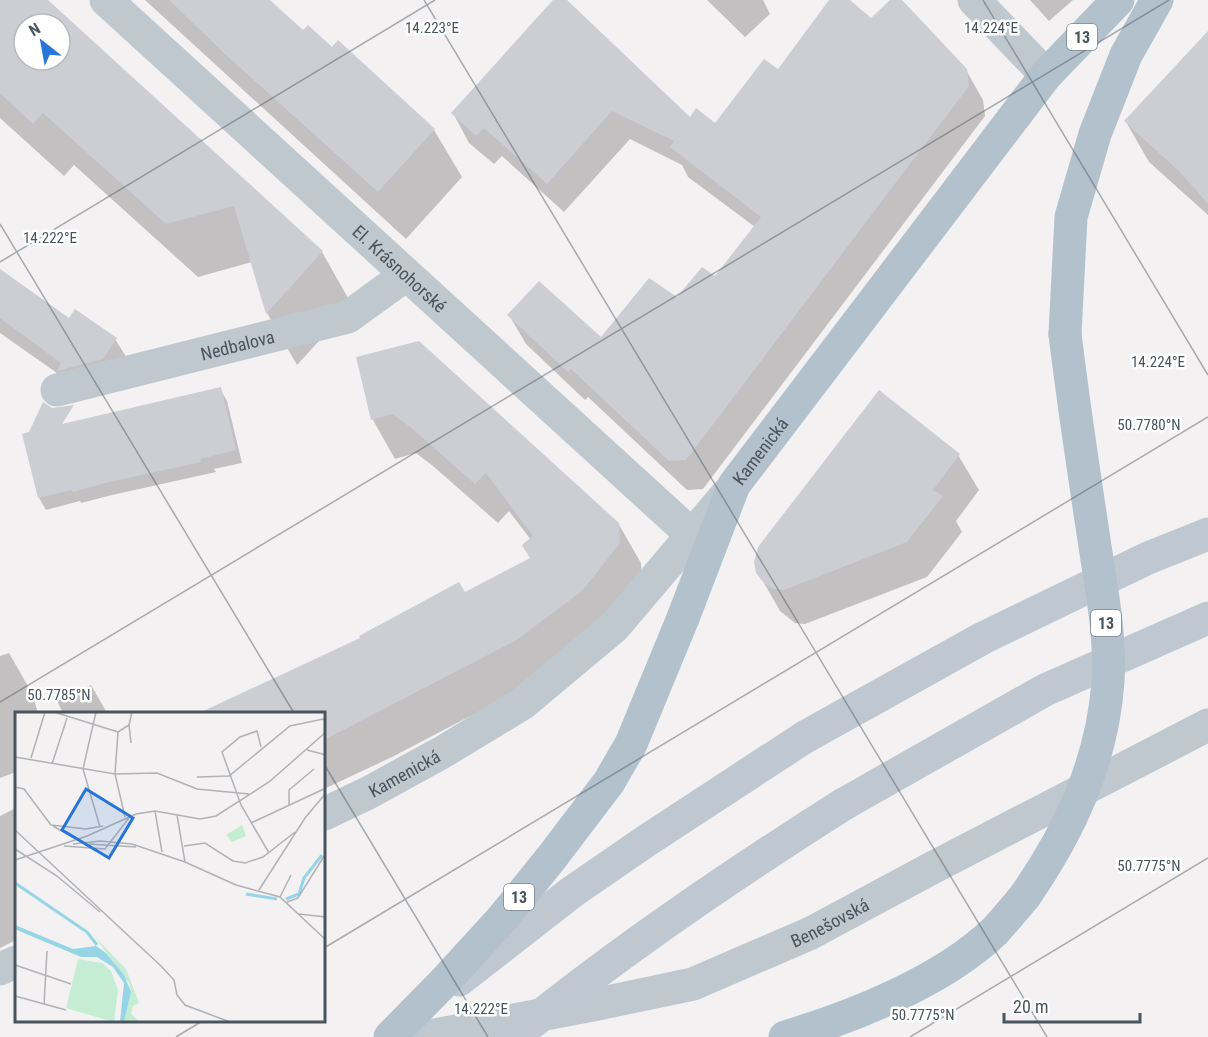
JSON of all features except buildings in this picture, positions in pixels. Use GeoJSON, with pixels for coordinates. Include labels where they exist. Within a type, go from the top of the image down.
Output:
{"type":"FeatureCollection","features":[{"type":"Feature","properties":{"kind":"main road","name":"Kamenická"},"geometry":{"type":"LineString","coordinates":[[734,485],[1046,75],[1118,0]]}},
{"type":"Feature","properties":{"kind":"main road","name":"13"},"geometry":{"type":"LineString","coordinates":[[785,1037],[864,1009],[910,989],[952,964],[994,932],[1025,896],[1049,861],[1070,823],[1096,754],[1108,682],[1106,617],[1076,423],[1065,334],[1071,217],[1095,134],[1126,55],[1157,0]]}},
{"type":"Feature","properties":{"kind":"main road","name":"13"},"geometry":{"type":"LineString","coordinates":[[390,1037],[447,979],[523,893],[609,782],[631,744],[734,485]]}},
{"type":"Feature","properties":{"kind":"main road"},"geometry":{"type":"LineString","coordinates":[[390,1037],[572,892],[805,737],[983,638],[1148,558],[1208,534]]}},
{"type":"Feature","properties":{"kind":"main road"},"geometry":{"type":"LineString","coordinates":[[514,1037],[620,955],[761,856],[844,804],[1045,690],[1208,618]]}},
{"type":"Feature","properties":{"kind":"street","name":"El. Krásnohorské"},"geometry":{"type":"LineString","coordinates":[[106,0],[693,536]]}},
{"type":"Feature","properties":{"kind":"street"},"geometry":{"type":"LineString","coordinates":[[974,0],[1046,75]]}},
{"type":"Feature","properties":{"kind":"street","name":"Nedbalova"},"geometry":{"type":"LineString","coordinates":[[57,390],[348,317],[406,275]]}},
{"type":"Feature","properties":{"kind":"street","name":"Kamenická"},"geometry":{"type":"LineString","coordinates":[[326,813],[441,753],[522,704],[614,627],[734,485]]}},
{"type":"Feature","properties":{"kind":"street","name":"Benešovská"},"geometry":{"type":"LineString","coordinates":[[424,1037],[693,984],[811,933],[1208,725]]}},
{"type":"Feature","properties":{"kind":"street"},"geometry":{"type":"LineString","coordinates":[[0,969],[15,962]]}}]}
